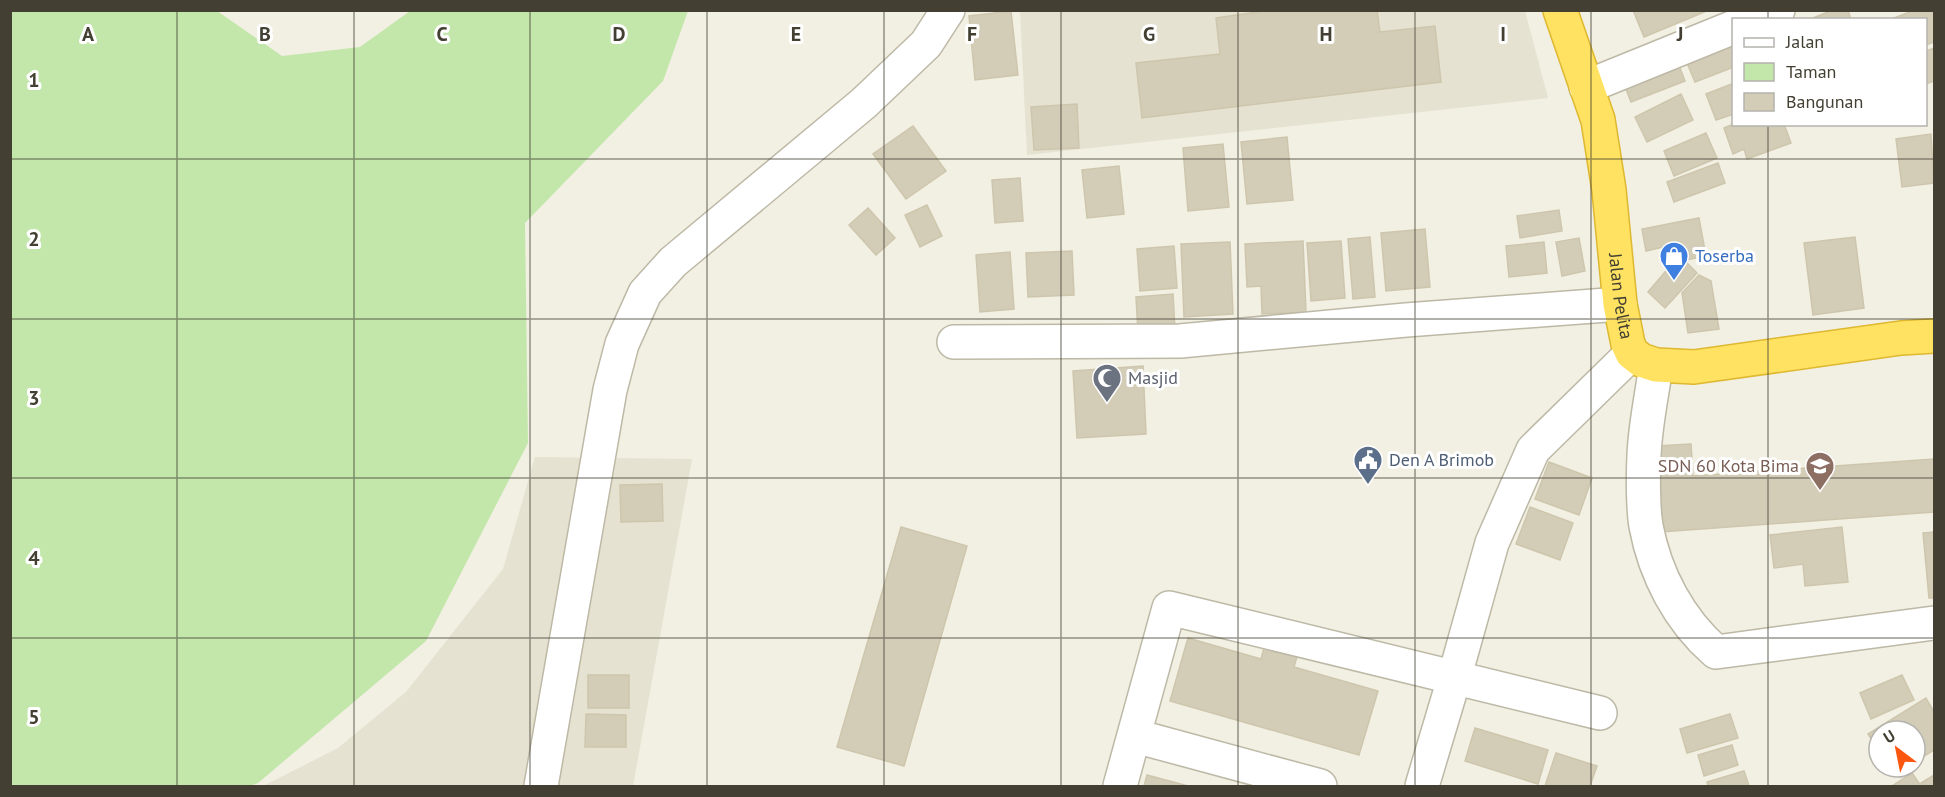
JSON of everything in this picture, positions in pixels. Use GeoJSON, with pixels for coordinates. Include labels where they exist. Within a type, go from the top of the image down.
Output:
{"type":"FeatureCollection","features":[{"type":"Feature","properties":{"kind":"highway","name":"Jalan Pelita"},"geometry":{"type":"LineString","coordinates":[[1560,10],[1598,120],[1609,190],[1620,304],[1628,344],[1644,359]]}},
{"type":"Feature","properties":{"kind":"highway"},"geometry":{"type":"LineString","coordinates":[[1644,359],[1694,367],[1900,338],[1935,336]]}},
{"type":"Feature","properties":{"kind":"street"},"geometry":{"type":"LineString","coordinates":[[541,786],[610,390],[622,344],[645,293],[674,262],[864,103],[926,44],[948,10]]}},
{"type":"Feature","properties":{"kind":"street"},"geometry":{"type":"LineString","coordinates":[[1758,18],[1778,10]]}},
{"type":"Feature","properties":{"kind":"street"},"geometry":{"type":"LineString","coordinates":[[1586,87],[1732,28]]}},
{"type":"Feature","properties":{"kind":"street"},"geometry":{"type":"LineString","coordinates":[[954,342],[1180,341],[1406,320],[1620,304]]}},
{"type":"Feature","properties":{"kind":"street"},"geometry":{"type":"LineString","coordinates":[[1644,359],[1646,525],[1663,580],[1681,614],[1702,640],[1716,652],[1935,623]]}},
{"type":"Feature","properties":{"kind":"street"},"geometry":{"type":"LineString","coordinates":[[1422,786],[1492,543],[1533,450],[1644,359]]}},
{"type":"Feature","properties":{"kind":"street"},"geometry":{"type":"LineString","coordinates":[[1120,786],[1169,608],[1600,713]]}},
{"type":"Feature","properties":{"kind":"street"},"geometry":{"type":"LineString","coordinates":[[1135,736],[1320,786]]}},
{"type":"Feature","properties":{"kind":"shaded area"},"geometry":{"type":"Polygon","coordinates":[[[1020,11],[1525,11],[1548,98],[1027,155],[1020,11]]]}},
{"type":"Feature","properties":{"kind":"shaded area"},"geometry":{"type":"Polygon","coordinates":[[[535,457],[692,459],[633,786],[263,786],[338,748],[406,692],[503,569],[535,457]]]}},
{"type":"Feature","properties":{"kind":"green space"},"geometry":{"type":"Polygon","coordinates":[[[10,11],[217,11],[282,56],[360,47],[410,11],[688,11],[663,81],[525,223],[528,443],[426,641],[258,783],[250,786],[11,786],[10,11]]]}},
{"type":"Feature","properties":{"kind":"building"},"geometry":{"type":"Polygon","coordinates":[[[1272,10],[1377,10],[1380,32],[1435,26],[1441,82],[1142,118],[1136,63],[1220,54],[1216,18],[1272,10]]]}},
{"type":"Feature","properties":{"kind":"building"},"geometry":{"type":"Polygon","coordinates":[[[1633,10],[1709,10],[1644,37],[1633,10]]]}},
{"type":"Feature","properties":{"kind":"building"},"geometry":{"type":"Polygon","coordinates":[[[1833,10],[1848,10],[1850,18],[1813,18],[1833,10]]]}},
{"type":"Feature","properties":{"kind":"building"},"geometry":{"type":"Polygon","coordinates":[[[1915,10],[1934,10],[1934,42],[1927,45],[1927,18],[1894,18],[1915,10]]]}},
{"type":"Feature","properties":{"kind":"building"},"geometry":{"type":"Polygon","coordinates":[[[1011,11],[1018,75],[975,80],[969,16],[1011,11]]]}},
{"type":"Feature","properties":{"kind":"building"},"geometry":{"type":"Polygon","coordinates":[[[1732,28],[1732,68],[1695,82],[1679,44],[1732,28]]]}},
{"type":"Feature","properties":{"kind":"building"},"geometry":{"type":"Polygon","coordinates":[[[1934,48],[1934,81],[1927,84],[1927,51],[1934,48]]]}},
{"type":"Feature","properties":{"kind":"building"},"geometry":{"type":"Polygon","coordinates":[[[1673,50],[1685,81],[1631,102],[1619,71],[1673,50]]]}},
{"type":"Feature","properties":{"kind":"building"},"geometry":{"type":"Polygon","coordinates":[[[1732,84],[1732,115],[1716,120],[1706,94],[1732,84]]]}},
{"type":"Feature","properties":{"kind":"building"},"geometry":{"type":"Polygon","coordinates":[[[1681,94],[1693,120],[1647,142],[1635,117],[1681,94]]]}},
{"type":"Feature","properties":{"kind":"building"},"geometry":{"type":"Polygon","coordinates":[[[1077,104],[1079,148],[1034,150],[1031,107],[1077,104]]]}},
{"type":"Feature","properties":{"kind":"building"},"geometry":{"type":"Polygon","coordinates":[[[1732,125],[1785,126],[1791,143],[1747,159],[1744,149],[1733,154],[1724,128],[1732,125]]]}},
{"type":"Feature","properties":{"kind":"building"},"geometry":{"type":"Polygon","coordinates":[[[913,126],[946,171],[906,199],[873,154],[913,126]]]}},
{"type":"Feature","properties":{"kind":"building"},"geometry":{"type":"Polygon","coordinates":[[[1706,133],[1717,158],[1674,176],[1664,151],[1706,133]]]}},
{"type":"Feature","properties":{"kind":"building"},"geometry":{"type":"Polygon","coordinates":[[[1931,134],[1934,183],[1902,187],[1896,139],[1931,134]]]}},
{"type":"Feature","properties":{"kind":"building"},"geometry":{"type":"Polygon","coordinates":[[[1287,137],[1293,200],[1247,204],[1241,142],[1287,137]]]}},
{"type":"Feature","properties":{"kind":"building"},"geometry":{"type":"Polygon","coordinates":[[[1223,144],[1229,207],[1188,211],[1183,148],[1223,144]]]}},
{"type":"Feature","properties":{"kind":"building"},"geometry":{"type":"Polygon","coordinates":[[[1718,163],[1725,183],[1674,202],[1667,182],[1718,163]]]}},
{"type":"Feature","properties":{"kind":"building"},"geometry":{"type":"Polygon","coordinates":[[[1119,166],[1124,214],[1087,218],[1082,170],[1119,166]]]}},
{"type":"Feature","properties":{"kind":"building"},"geometry":{"type":"Polygon","coordinates":[[[1020,178],[1023,221],[995,223],[992,180],[1020,178]]]}},
{"type":"Feature","properties":{"kind":"building"},"geometry":{"type":"Polygon","coordinates":[[[927,205],[942,236],[920,247],[905,215],[927,205]]]}},
{"type":"Feature","properties":{"kind":"building"},"geometry":{"type":"Polygon","coordinates":[[[868,208],[895,238],[876,255],[849,225],[868,208]]]}},
{"type":"Feature","properties":{"kind":"building"},"geometry":{"type":"Polygon","coordinates":[[[1559,210],[1562,231],[1520,238],[1517,216],[1559,210]]]}},
{"type":"Feature","properties":{"kind":"building"},"geometry":{"type":"Polygon","coordinates":[[[1699,218],[1706,256],[1671,263],[1667,246],[1646,251],[1642,229],[1699,218]]]}},
{"type":"Feature","properties":{"kind":"building"},"geometry":{"type":"Polygon","coordinates":[[[1425,229],[1430,287],[1386,291],[1381,233],[1425,229]]]}},
{"type":"Feature","properties":{"kind":"building"},"geometry":{"type":"Polygon","coordinates":[[[1370,237],[1375,297],[1353,299],[1348,239],[1370,237]]]}},
{"type":"Feature","properties":{"kind":"building"},"geometry":{"type":"Polygon","coordinates":[[[1855,237],[1864,308],[1813,315],[1804,243],[1855,237]]]}},
{"type":"Feature","properties":{"kind":"building"},"geometry":{"type":"Polygon","coordinates":[[[1579,238],[1585,271],[1562,276],[1556,242],[1579,238]]]}},
{"type":"Feature","properties":{"kind":"building"},"geometry":{"type":"Polygon","coordinates":[[[1303,241],[1306,312],[1262,314],[1261,286],[1247,287],[1245,244],[1303,241]]]}},
{"type":"Feature","properties":{"kind":"building"},"geometry":{"type":"Polygon","coordinates":[[[1341,241],[1345,298],[1311,301],[1307,243],[1341,241]]]}},
{"type":"Feature","properties":{"kind":"building"},"geometry":{"type":"Polygon","coordinates":[[[1230,242],[1233,314],[1184,317],[1181,244],[1230,242]]]}},
{"type":"Feature","properties":{"kind":"building"},"geometry":{"type":"Polygon","coordinates":[[[1544,242],[1547,273],[1509,277],[1506,246],[1544,242]]]}},
{"type":"Feature","properties":{"kind":"building"},"geometry":{"type":"Polygon","coordinates":[[[1174,246],[1177,288],[1140,291],[1137,249],[1174,246]]]}},
{"type":"Feature","properties":{"kind":"building"},"geometry":{"type":"Polygon","coordinates":[[[1072,251],[1074,295],[1028,297],[1026,253],[1072,251]]]}},
{"type":"Feature","properties":{"kind":"building"},"geometry":{"type":"Polygon","coordinates":[[[1010,252],[1014,309],[980,312],[976,255],[1010,252]]]}},
{"type":"Feature","properties":{"kind":"building"},"geometry":{"type":"Polygon","coordinates":[[[1686,262],[1697,273],[1665,308],[1648,292],[1671,265],[1686,262]]]}},
{"type":"Feature","properties":{"kind":"building"},"geometry":{"type":"Polygon","coordinates":[[[1699,275],[1711,281],[1719,329],[1688,333],[1682,293],[1699,275]]]}},
{"type":"Feature","properties":{"kind":"building"},"geometry":{"type":"Polygon","coordinates":[[[1173,294],[1175,330],[1138,332],[1136,297],[1173,294]]]}},
{"type":"Feature","properties":{"kind":"building"},"geometry":{"type":"Polygon","coordinates":[[[1143,366],[1146,434],[1077,438],[1073,371],[1143,366]]]}},
{"type":"Feature","properties":{"kind":"building"},"geometry":{"type":"Polygon","coordinates":[[[1691,444],[1693,476],[1934,459],[1934,512],[1661,532],[1656,446],[1691,444]]]}},
{"type":"Feature","properties":{"kind":"building"},"geometry":{"type":"Polygon","coordinates":[[[1549,462],[1592,478],[1579,515],[1535,499],[1549,462]]]}},
{"type":"Feature","properties":{"kind":"building"},"geometry":{"type":"Polygon","coordinates":[[[662,484],[663,521],[621,522],[620,485],[662,484]]]}},
{"type":"Feature","properties":{"kind":"building"},"geometry":{"type":"Polygon","coordinates":[[[1530,507],[1573,523],[1560,560],[1516,544],[1530,507]]]}},
{"type":"Feature","properties":{"kind":"building"},"geometry":{"type":"Polygon","coordinates":[[[901,527],[967,546],[904,766],[837,747],[901,527]]]}},
{"type":"Feature","properties":{"kind":"building"},"geometry":{"type":"Polygon","coordinates":[[[1842,527],[1848,582],[1805,586],[1803,564],[1774,568],[1770,535],[1842,527]]]}},
{"type":"Feature","properties":{"kind":"building"},"geometry":{"type":"Polygon","coordinates":[[[1934,532],[1934,598],[1929,598],[1923,533],[1934,532]]]}},
{"type":"Feature","properties":{"kind":"building"},"geometry":{"type":"Polygon","coordinates":[[[1267,637],[1300,646],[1294,667],[1378,691],[1359,755],[1170,701],[1188,638],[1261,659],[1267,637]]]}},
{"type":"Feature","properties":{"kind":"building"},"geometry":{"type":"Polygon","coordinates":[[[588,675],[629,675],[629,708],[588,708],[588,675]]]}},
{"type":"Feature","properties":{"kind":"building"},"geometry":{"type":"Polygon","coordinates":[[[1902,675],[1914,700],[1871,719],[1860,693],[1902,675]]]}},
{"type":"Feature","properties":{"kind":"building"},"geometry":{"type":"Polygon","coordinates":[[[1926,698],[1934,712],[1934,750],[1927,754],[1927,719],[1892,719],[1926,698]]]}},
{"type":"Feature","properties":{"kind":"building"},"geometry":{"type":"Polygon","coordinates":[[[586,714],[626,715],[626,747],[585,747],[586,714]]]}},
{"type":"Feature","properties":{"kind":"building"},"geometry":{"type":"Polygon","coordinates":[[[1730,714],[1738,738],[1687,753],[1680,729],[1730,714]]]}},
{"type":"Feature","properties":{"kind":"building"},"geometry":{"type":"Polygon","coordinates":[[[1475,728],[1548,750],[1538,784],[1465,761],[1475,728]]]}},
{"type":"Feature","properties":{"kind":"building"},"geometry":{"type":"Polygon","coordinates":[[[1732,745],[1738,765],[1704,776],[1698,755],[1732,745]]]}},
{"type":"Feature","properties":{"kind":"building"},"geometry":{"type":"Polygon","coordinates":[[[1556,753],[1597,766],[1590,786],[1545,786],[1556,753]]]}},
{"type":"Feature","properties":{"kind":"building"},"geometry":{"type":"Polygon","coordinates":[[[1744,771],[1749,786],[1708,786],[1707,782],[1744,771]]]}},
{"type":"Feature","properties":{"kind":"building"},"geometry":{"type":"Polygon","coordinates":[[[1147,775],[1188,786],[1144,786],[1147,775]]]}},
{"type":"Feature","properties":{"kind":"building"},"geometry":{"type":"Polygon","coordinates":[[[1934,775],[1934,786],[1923,786],[1921,783],[1934,775]]]}},
{"type":"Feature","properties":{"kind":"building"},"geometry":{"type":"Polygon","coordinates":[[[1903,779],[1916,779],[1921,786],[1892,786],[1903,779]]]}},
{"type":"Feature","properties":{"kind":"place","name":"Toserba"},"geometry":{"type":"Point","coordinates":[1674,282]}},
{"type":"Feature","properties":{"kind":"place","name":"Masjid"},"geometry":{"type":"Point","coordinates":[1107,404]}},
{"type":"Feature","properties":{"kind":"place","name":"Den A Brimob"},"geometry":{"type":"Point","coordinates":[1368,486]}},
{"type":"Feature","properties":{"kind":"place","name":"SDN 60 Kota Bima"},"geometry":{"type":"Point","coordinates":[1820,492]}}]}
